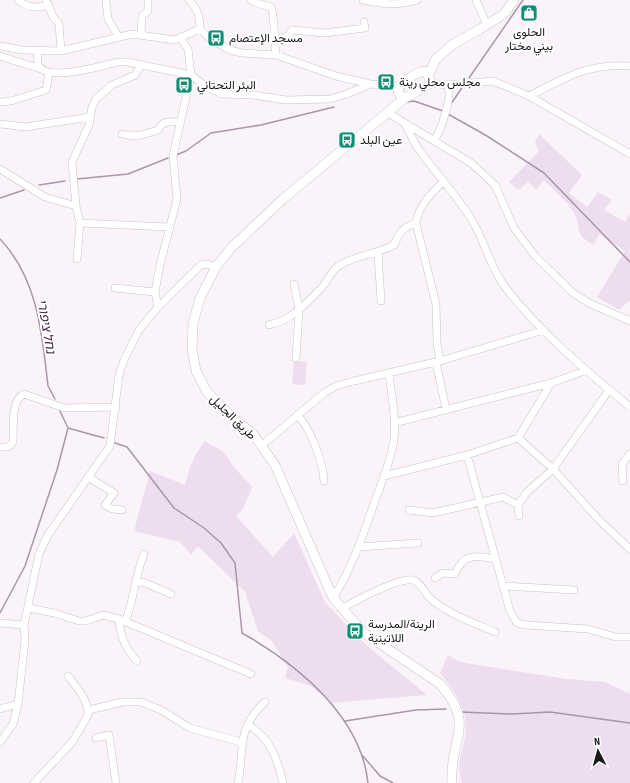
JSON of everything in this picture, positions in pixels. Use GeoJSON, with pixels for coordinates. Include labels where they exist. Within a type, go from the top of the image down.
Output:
{"type":"FeatureCollection","features":[{"type":"Feature","properties":{"kind":"main road"},"geometry":{"type":"LineString","coordinates":[[401,93],[428,85],[427,76],[433,58],[448,43],[476,28],[487,25],[504,14],[514,0]]}},
{"type":"Feature","properties":{"kind":"main road"},"geometry":{"type":"LineString","coordinates":[[401,93],[416,74],[427,76]]}},
{"type":"Feature","properties":{"kind":"main road","name":"طريق الجليل"},"geometry":{"type":"LineString","coordinates":[[401,93],[390,111],[248,230],[216,267],[200,298],[193,323],[192,349],[196,371],[207,392],[215,402],[253,434],[275,465],[333,598],[364,633],[440,684],[449,695],[458,712],[461,724],[451,767],[452,783]]}},
{"type":"Feature","properties":{"kind":"street"},"geometry":{"type":"LineString","coordinates":[[18,0],[25,6],[32,8],[47,2],[53,18],[59,24],[61,51]]}},
{"type":"Feature","properties":{"kind":"street"},"geometry":{"type":"LineString","coordinates":[[106,0],[108,19],[118,36]]}},
{"type":"Feature","properties":{"kind":"street"},"geometry":{"type":"LineString","coordinates":[[141,35],[142,16],[148,11],[148,0]]}},
{"type":"Feature","properties":{"kind":"street"},"geometry":{"type":"LineString","coordinates":[[189,0],[196,8],[200,16],[200,29],[208,37],[230,50],[242,53],[276,55],[336,76],[401,93]]}},
{"type":"Feature","properties":{"kind":"street"},"geometry":{"type":"LineString","coordinates":[[251,0],[271,7],[274,13],[274,39],[276,55]]}},
{"type":"Feature","properties":{"kind":"street"},"geometry":{"type":"LineString","coordinates":[[364,0],[385,4],[417,0]]}},
{"type":"Feature","properties":{"kind":"street"},"geometry":{"type":"LineString","coordinates":[[476,0],[487,25]]}},
{"type":"Feature","properties":{"kind":"street"},"geometry":{"type":"LineString","coordinates":[[274,39],[285,38],[290,31],[295,30],[325,33],[365,28],[364,22]]}},
{"type":"Feature","properties":{"kind":"street"},"geometry":{"type":"LineString","coordinates":[[0,46],[38,51],[61,51],[118,36],[141,35],[169,40],[181,39],[200,29]]}},
{"type":"Feature","properties":{"kind":"street"},"geometry":{"type":"LineString","coordinates":[[158,307],[155,292],[160,265],[169,227],[178,199],[173,156],[190,75],[188,49],[181,39]]}},
{"type":"Feature","properties":{"kind":"street"},"geometry":{"type":"LineString","coordinates":[[38,51],[37,64],[41,69]]}},
{"type":"Feature","properties":{"kind":"street"},"geometry":{"type":"LineString","coordinates":[[0,56],[49,73],[62,73],[118,62],[141,65],[190,75],[204,85],[222,94],[296,101],[330,99],[347,94],[370,84]]}},
{"type":"Feature","properties":{"kind":"street"},"geometry":{"type":"LineString","coordinates":[[77,259],[80,223],[76,206],[72,162],[89,125],[96,99],[112,85],[135,75],[141,65]]}},
{"type":"Feature","properties":{"kind":"street"},"geometry":{"type":"LineString","coordinates":[[529,96],[576,72],[601,67],[630,66]]}},
{"type":"Feature","properties":{"kind":"street"},"geometry":{"type":"LineString","coordinates":[[0,102],[10,101],[46,90],[49,73]]}},
{"type":"Feature","properties":{"kind":"street"},"geometry":{"type":"LineString","coordinates":[[427,76],[447,85],[493,81],[529,96],[630,154]]}},
{"type":"Feature","properties":{"kind":"street"},"geometry":{"type":"LineString","coordinates":[[434,141],[438,135],[450,94],[447,85]]}},
{"type":"Feature","properties":{"kind":"street"},"geometry":{"type":"LineString","coordinates":[[390,111],[405,125],[471,164],[495,185],[514,228],[535,256],[573,292],[589,303],[630,321]]}},
{"type":"Feature","properties":{"kind":"street"},"geometry":{"type":"LineString","coordinates":[[0,124],[26,127],[90,117]]}},
{"type":"Feature","properties":{"kind":"street"},"geometry":{"type":"LineString","coordinates":[[122,134],[135,137],[158,130],[161,123],[165,121],[179,122]]}},
{"type":"Feature","properties":{"kind":"street"},"geometry":{"type":"LineString","coordinates":[[405,125],[420,150],[443,182],[456,196],[473,223],[484,249],[503,285],[544,330],[609,390],[630,407]]}},
{"type":"Feature","properties":{"kind":"street"},"geometry":{"type":"LineString","coordinates":[[0,169],[45,197],[76,206]]}},
{"type":"Feature","properties":{"kind":"street"},"geometry":{"type":"LineString","coordinates":[[443,182],[435,190],[419,212],[416,223],[436,304],[438,362],[446,409]]}},
{"type":"Feature","properties":{"kind":"street"},"geometry":{"type":"LineString","coordinates":[[80,223],[169,227]]}},
{"type":"Feature","properties":{"kind":"street"},"geometry":{"type":"LineString","coordinates":[[269,325],[289,318],[324,284],[330,274],[339,265],[356,258],[378,253],[394,245],[401,231],[407,226],[416,223]]}},
{"type":"Feature","properties":{"kind":"street"},"geometry":{"type":"LineString","coordinates":[[378,253],[381,301]]}},
{"type":"Feature","properties":{"kind":"street"},"geometry":{"type":"LineString","coordinates":[[0,742],[13,724],[18,704],[25,640],[24,625],[39,554],[48,535],[112,441],[119,375],[124,360],[139,330],[158,307],[201,265],[207,264],[216,267]]}},
{"type":"Feature","properties":{"kind":"street"},"geometry":{"type":"LineString","coordinates":[[294,284],[299,309],[296,358]]}},
{"type":"Feature","properties":{"kind":"street"},"geometry":{"type":"LineString","coordinates":[[115,288],[155,292]]}},
{"type":"Feature","properties":{"kind":"street"},"geometry":{"type":"LineString","coordinates":[[261,446],[297,415],[336,386],[354,380],[438,362],[544,330]]}},
{"type":"Feature","properties":{"kind":"street"},"geometry":{"type":"LineString","coordinates":[[394,423],[551,383],[587,370]]}},
{"type":"Feature","properties":{"kind":"street"},"geometry":{"type":"LineString","coordinates":[[333,598],[344,581],[358,548],[384,476],[394,439],[394,423],[389,373]]}},
{"type":"Feature","properties":{"kind":"street"},"geometry":{"type":"LineString","coordinates":[[384,476],[467,455],[518,438],[551,383]]}},
{"type":"Feature","properties":{"kind":"street"},"geometry":{"type":"LineString","coordinates":[[519,516],[518,505],[527,492],[552,469],[609,390]]}},
{"type":"Feature","properties":{"kind":"street"},"geometry":{"type":"LineString","coordinates":[[0,447],[8,447],[13,442],[15,407],[19,397],[24,394],[64,408],[116,407]]}},
{"type":"Feature","properties":{"kind":"street"},"geometry":{"type":"LineString","coordinates":[[297,415],[302,420],[320,458],[324,481]]}},
{"type":"Feature","properties":{"kind":"street"},"geometry":{"type":"LineString","coordinates":[[518,438],[552,469],[601,522],[630,548]]}},
{"type":"Feature","properties":{"kind":"street"},"geometry":{"type":"LineString","coordinates":[[623,481],[622,464],[630,454]]}},
{"type":"Feature","properties":{"kind":"street"},"geometry":{"type":"LineString","coordinates":[[467,455],[510,611],[517,622],[526,625],[588,629],[616,637],[630,637]]}},
{"type":"Feature","properties":{"kind":"street"},"geometry":{"type":"LineString","coordinates":[[88,477],[114,493],[105,505],[112,509],[122,510]]}},
{"type":"Feature","properties":{"kind":"street"},"geometry":{"type":"LineString","coordinates":[[409,510],[433,512],[503,497],[518,505]]}},
{"type":"Feature","properties":{"kind":"street"},"geometry":{"type":"LineString","coordinates":[[358,548],[418,543]]}},
{"type":"Feature","properties":{"kind":"street"},"geometry":{"type":"LineString","coordinates":[[138,661],[128,652],[125,645],[122,620],[132,604],[135,583],[144,554]]}},
{"type":"Feature","properties":{"kind":"street"},"geometry":{"type":"LineString","coordinates":[[435,578],[443,573],[455,574],[462,560],[470,556],[496,559]]}},
{"type":"Feature","properties":{"kind":"street"},"geometry":{"type":"LineString","coordinates":[[342,609],[357,599],[403,581],[413,580],[416,581],[430,599],[447,611],[496,632]]}},
{"type":"Feature","properties":{"kind":"street"},"geometry":{"type":"LineString","coordinates":[[135,583],[143,582],[171,594]]}},
{"type":"Feature","properties":{"kind":"street"},"geometry":{"type":"LineString","coordinates":[[504,586],[574,590]]}},
{"type":"Feature","properties":{"kind":"street"},"geometry":{"type":"LineString","coordinates":[[28,608],[54,613],[79,621],[86,621],[103,615],[122,620],[251,674]]}},
{"type":"Feature","properties":{"kind":"street"},"geometry":{"type":"LineString","coordinates":[[0,623],[12,626],[24,625]]}},
{"type":"Feature","properties":{"kind":"street"},"geometry":{"type":"LineString","coordinates":[[34,783],[73,741],[86,720],[89,710],[77,688],[68,676]]}},
{"type":"Feature","properties":{"kind":"street"},"geometry":{"type":"LineString","coordinates":[[89,710],[122,702],[141,702],[161,710],[190,728],[241,742]]}},
{"type":"Feature","properties":{"kind":"street"},"geometry":{"type":"LineString","coordinates":[[238,783],[241,742],[248,725],[257,710],[265,702]]}},
{"type":"Feature","properties":{"kind":"street"},"geometry":{"type":"LineString","coordinates":[[0,709],[18,704]]}},
{"type":"Feature","properties":{"kind":"street"},"geometry":{"type":"LineString","coordinates":[[248,725],[266,740],[271,747],[283,783]]}},
{"type":"Feature","properties":{"kind":"street"},"geometry":{"type":"LineString","coordinates":[[96,738],[109,735],[116,783]]}},
{"type":"Feature","properties":{"kind":"shaded area"},"geometry":{"type":"Polygon","coordinates":[[[539,134],[582,175],[569,193],[587,207],[598,192],[612,200],[604,210],[625,222],[630,214],[630,300],[619,310],[597,297],[625,251],[599,234],[594,245],[587,241],[580,234],[577,219],[572,209],[544,180],[536,190],[528,182],[518,190],[509,182],[539,151],[535,143],[539,134]]]}},
{"type":"Feature","properties":{"kind":"shaded area"},"geometry":{"type":"Polygon","coordinates":[[[294,361],[307,362],[305,385],[292,384],[294,361]]]}},
{"type":"Feature","properties":{"kind":"shaded area"},"geometry":{"type":"Polygon","coordinates":[[[205,441],[224,452],[233,466],[252,487],[243,509],[236,516],[273,557],[294,533],[325,602],[365,644],[427,695],[331,703],[311,686],[285,678],[288,667],[272,641],[258,631],[245,592],[198,546],[191,555],[180,542],[134,531],[150,471],[185,485],[192,462],[205,441]]]}},
{"type":"Feature","properties":{"kind":"shaded area"},"geometry":{"type":"Polygon","coordinates":[[[448,655],[460,662],[566,679],[605,682],[630,694],[630,783],[462,783],[460,775],[460,761],[466,728],[464,712],[458,698],[440,673],[448,655]]]}},
{"type":"Feature","properties":{"kind":"waterway"},"geometry":{"type":"LineString","coordinates":[[469,78],[523,0]]}},
{"type":"Feature","properties":{"kind":"waterway"},"geometry":{"type":"LineString","coordinates":[[451,104],[463,86]]}},
{"type":"Feature","properties":{"kind":"waterway"},"geometry":{"type":"LineString","coordinates":[[407,102],[414,101],[443,111]]}},
{"type":"Feature","properties":{"kind":"waterway"},"geometry":{"type":"LineString","coordinates":[[176,155],[186,151],[211,133],[261,125],[334,107]]}},
{"type":"Feature","properties":{"kind":"waterway"},"geometry":{"type":"LineString","coordinates":[[448,114],[487,136],[544,173],[630,262]]}},
{"type":"Feature","properties":{"kind":"waterway"},"geometry":{"type":"LineString","coordinates":[[77,179],[128,174],[168,158]]}},
{"type":"Feature","properties":{"kind":"waterway"},"geometry":{"type":"LineString","coordinates":[[39,185],[65,181]]}},
{"type":"Feature","properties":{"kind":"waterway"},"geometry":{"type":"LineString","coordinates":[[0,198],[24,190]]}},
{"type":"Feature","properties":{"kind":"waterway","name":"נחל ציפורי"},"geometry":{"type":"LineString","coordinates":[[0,239],[13,255],[23,272],[30,289],[40,327],[48,386],[55,399]]}},
{"type":"Feature","properties":{"kind":"waterway"},"geometry":{"type":"LineString","coordinates":[[0,613],[25,566],[57,470],[68,428],[59,409]]}},
{"type":"Feature","properties":{"kind":"waterway"},"geometry":{"type":"LineString","coordinates":[[68,428],[104,438]]}},
{"type":"Feature","properties":{"kind":"waterway"},"geometry":{"type":"LineString","coordinates":[[115,443],[127,447],[174,508],[204,528],[221,543],[235,563],[242,633],[284,660],[304,676],[323,694],[340,714],[353,736],[363,759],[368,783]]}},
{"type":"Feature","properties":{"kind":"waterway"},"geometry":{"type":"LineString","coordinates":[[345,721],[416,710],[446,709]]}},
{"type":"Feature","properties":{"kind":"waterway"},"geometry":{"type":"LineString","coordinates":[[461,712],[512,714],[550,712],[630,723]]}},
{"type":"Feature","properties":{"kind":"waterway"},"geometry":{"type":"LineString","coordinates":[[362,755],[380,776],[393,783]]}},
{"type":"Feature","properties":{"kind":"place","name":"الحلوى بيني مختار"},"geometry":{"type":"Point","coordinates":[529,13]}},
{"type":"Feature","properties":{"kind":"place","name":"مسجد الإعتصام"},"geometry":{"type":"Point","coordinates":[216,38]}},
{"type":"Feature","properties":{"kind":"place","name":"مجلس محلي رينة"},"geometry":{"type":"Point","coordinates":[386,82]}},
{"type":"Feature","properties":{"kind":"place","name":"البئر التحتاني"},"geometry":{"type":"Point","coordinates":[184,85]}},
{"type":"Feature","properties":{"kind":"place","name":"عين البلد"},"geometry":{"type":"Point","coordinates":[347,140]}},
{"type":"Feature","properties":{"kind":"place","name":"الرينة/المدرسة اللاتينية"},"geometry":{"type":"Point","coordinates":[355,631]}}]}
